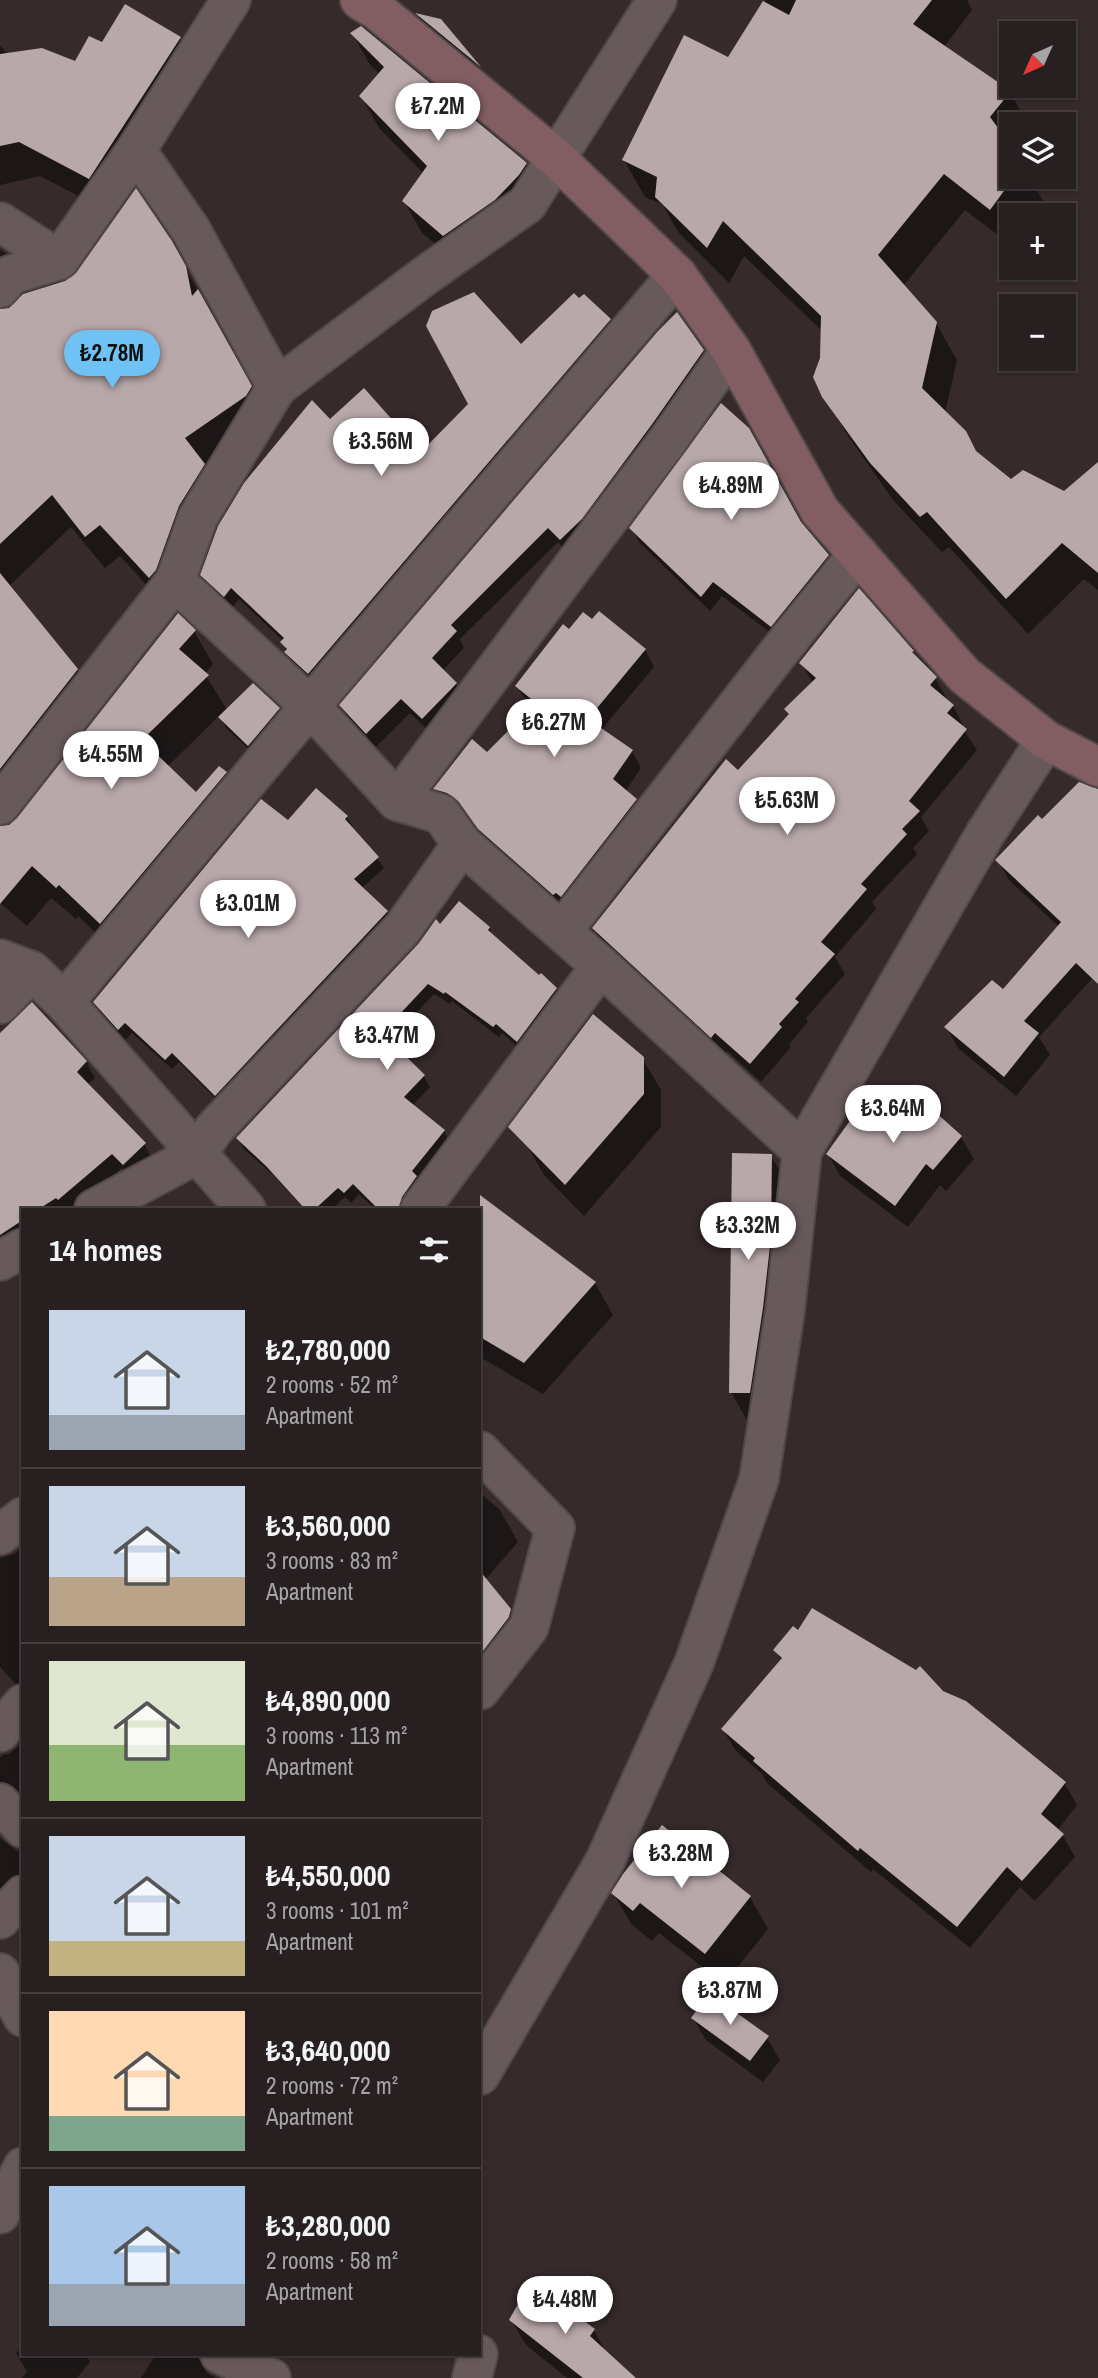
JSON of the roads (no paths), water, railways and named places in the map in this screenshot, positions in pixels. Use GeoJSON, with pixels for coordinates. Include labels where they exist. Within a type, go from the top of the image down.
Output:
{"type":"FeatureCollection","features":[{"type":"Feature","properties":{"kind":"street"},"geometry":{"type":"LineString","coordinates":[[0,288],[10,275],[59,260],[136,150],[230,0]]}},
{"type":"Feature","properties":{"kind":"street"},"geometry":{"type":"LineString","coordinates":[[360,0],[378,11],[556,158],[677,275],[731,350],[820,511],[964,675],[1046,740],[1098,767]]}},
{"type":"Feature","properties":{"kind":"street"},"geometry":{"type":"LineString","coordinates":[[0,805],[174,580],[198,517],[277,387],[426,275],[527,204],[647,7]]}},
{"type":"Feature","properties":{"kind":"street"},"geometry":{"type":"LineString","coordinates":[[136,150],[191,230],[277,387]]}},
{"type":"Feature","properties":{"kind":"street"},"geometry":{"type":"LineString","coordinates":[[0,222],[59,260]]}},
{"type":"Feature","properties":{"kind":"street"},"geometry":{"type":"LineString","coordinates":[[64,1002],[310,706],[677,275]]}},
{"type":"Feature","properties":{"kind":"street"},"geometry":{"type":"LineString","coordinates":[[397,801],[662,447],[731,350]]}},
{"type":"Feature","properties":{"kind":"street"},"geometry":{"type":"LineString","coordinates":[[562,930],[777,653],[858,554]]}},
{"type":"Feature","properties":{"kind":"street"},"geometry":{"type":"LineString","coordinates":[[174,580],[310,706],[397,801],[441,814],[462,844],[601,965],[802,1151]]}},
{"type":"Feature","properties":{"kind":"street"},"geometry":{"type":"LineString","coordinates":[[481,2073],[605,1861],[694,1663],[759,1479],[785,1311],[802,1151],[985,834],[1046,740]]}},
{"type":"Feature","properties":{"kind":"street"},"geometry":{"type":"LineString","coordinates":[[96,1208],[197,1154],[214,1129],[403,928],[462,844]]}},
{"type":"Feature","properties":{"kind":"street"},"geometry":{"type":"LineString","coordinates":[[0,1004],[16,965],[64,1002],[245,1208]]}},
{"type":"Feature","properties":{"kind":"street"},"geometry":{"type":"LineString","coordinates":[[421,1208],[601,965]]}},
{"type":"Feature","properties":{"kind":"street"},"geometry":{"type":"LineString","coordinates":[[0,1261],[21,1249]]}},
{"type":"Feature","properties":{"kind":"street"},"geometry":{"type":"LineString","coordinates":[[481,1452],[555,1528],[529,1627],[481,1689]]}},
{"type":"Feature","properties":{"kind":"street"},"geometry":{"type":"LineString","coordinates":[[0,1535],[21,1519]]}},
{"type":"Feature","properties":{"kind":"street"},"geometry":{"type":"LineString","coordinates":[[0,1732],[21,1706]]}},
{"type":"Feature","properties":{"kind":"street"},"geometry":{"type":"LineString","coordinates":[[0,1804],[21,1826]]}},
{"type":"Feature","properties":{"kind":"street"},"geometry":{"type":"LineString","coordinates":[[0,1919],[21,1897]]}},
{"type":"Feature","properties":{"kind":"street"},"geometry":{"type":"LineString","coordinates":[[0,1973],[21,2013]]}},
{"type":"Feature","properties":{"kind":"street"},"geometry":{"type":"LineString","coordinates":[[21,2171],[0,2214],[21,2235]]}},
{"type":"Feature","properties":{"kind":"street"},"geometry":{"type":"LineString","coordinates":[[224,2356],[271,2378]]}},
{"type":"Feature","properties":{"kind":"street"},"geometry":{"type":"LineString","coordinates":[[472,2378],[478,2356]]}}]}
